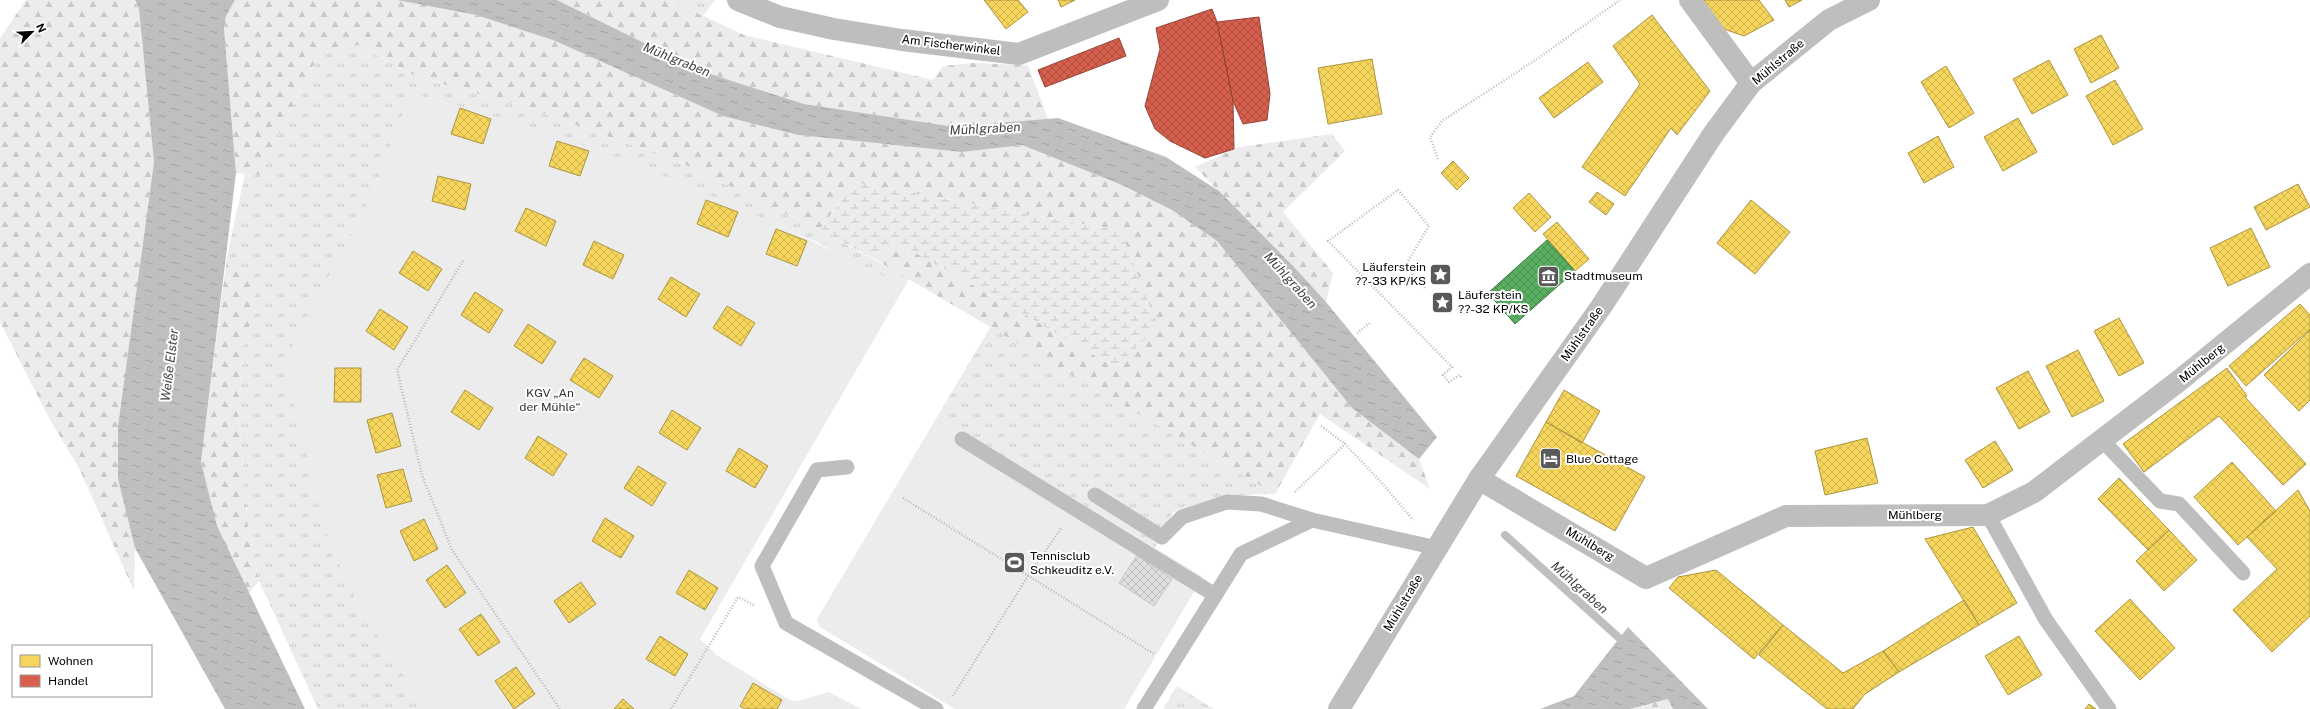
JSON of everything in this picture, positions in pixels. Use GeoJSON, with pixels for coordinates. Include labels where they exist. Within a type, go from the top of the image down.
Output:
{"type":"FeatureCollection","features":[{"type":"Feature","properties":{"kind":"street","name":"Am Fischerwinkel"},"geometry":{"type":"LineString","coordinates":[[738,0],[780,17],[834,29],[902,40],[1019,54],[1158,0]]}},
{"type":"Feature","properties":{"kind":"street"},"geometry":{"type":"LineString","coordinates":[[1690,0],[1751,83]]}},
{"type":"Feature","properties":{"kind":"street","name":"Mühlstraße"},"geometry":{"type":"LineString","coordinates":[[1339,709],[1479,479],[1601,307],[1714,132],[1751,83],[1829,20],[1869,0]]}},
{"type":"Feature","properties":{"kind":"street","name":"Mühlberg"},"geometry":{"type":"LineString","coordinates":[[1479,479],[1646,578],[1786,516],[1988,515],[2034,492],[2180,380],[2310,274]]}},
{"type":"Feature","properties":{"kind":"lane"},"geometry":{"type":"LineString","coordinates":[[962,439],[1215,595]]}},
{"type":"Feature","properties":{"kind":"lane"},"geometry":{"type":"LineString","coordinates":[[2102,440],[2160,501],[2179,504],[2243,572]]}},
{"type":"Feature","properties":{"kind":"lane"},"geometry":{"type":"LineString","coordinates":[[847,467],[817,470],[762,566],[786,623],[936,709]]}},
{"type":"Feature","properties":{"kind":"lane"},"geometry":{"type":"LineString","coordinates":[[1095,495],[1162,537],[1182,517],[1227,502],[1261,504],[1312,520],[1436,548]]}},
{"type":"Feature","properties":{"kind":"lane"},"geometry":{"type":"LineString","coordinates":[[1988,515],[2046,620],[2109,709]]}},
{"type":"Feature","properties":{"kind":"lane"},"geometry":{"type":"LineString","coordinates":[[1144,709],[1241,554],[1312,520]]}},
{"type":"Feature","properties":{"kind":"path"},"geometry":{"type":"LineString","coordinates":[[1438,159],[1430,137],[1442,121],[1537,59],[1620,0]]}},
{"type":"Feature","properties":{"kind":"path"},"geometry":{"type":"LineString","coordinates":[[1425,288],[1405,266],[1429,226],[1398,190],[1328,241],[1452,367],[1443,375],[1449,382],[1460,375],[1462,378]]}},
{"type":"Feature","properties":{"kind":"path"},"geometry":{"type":"LineString","coordinates":[[463,260],[397,370],[422,476],[452,550],[560,709]]}},
{"type":"Feature","properties":{"kind":"path"},"geometry":{"type":"LineString","coordinates":[[1357,333],[1370,323]]}},
{"type":"Feature","properties":{"kind":"path"},"geometry":{"type":"LineString","coordinates":[[1321,426],[1344,444],[1382,483],[1416,524]]}},
{"type":"Feature","properties":{"kind":"path"},"geometry":{"type":"LineString","coordinates":[[1277,509],[1344,444]]}},
{"type":"Feature","properties":{"kind":"path"},"geometry":{"type":"LineString","coordinates":[[903,498],[1172,664]]}},
{"type":"Feature","properties":{"kind":"path"},"geometry":{"type":"LineString","coordinates":[[952,698],[1028,576],[1075,508]]}},
{"type":"Feature","properties":{"kind":"path"},"geometry":{"type":"LineString","coordinates":[[671,709],[738,597],[786,623]]}},
{"type":"Feature","properties":{"kind":"green space"},"geometry":{"type":"Polygon","coordinates":[[[26,0],[134,0],[139,9],[154,162],[118,426],[118,479],[135,548],[134,591],[79,468],[49,418],[0,322],[0,38],[26,0]]]}},
{"type":"Feature","properties":{"kind":"green space"},"geometry":{"type":"Polygon","coordinates":[[[235,0],[397,0],[476,15],[553,40],[723,116],[797,135],[962,152],[1022,145],[1122,185],[1172,210],[1217,241],[1352,408],[1419,459],[1430,489],[1320,414],[1275,494],[876,260],[898,243],[1044,325],[1121,231],[854,182],[820,230],[684,164],[524,106],[417,77],[358,45],[319,53],[259,175],[236,173],[224,29],[226,16],[235,0]]]}},
{"type":"Feature","properties":{"kind":"green space"},"geometry":{"type":"Polygon","coordinates":[[[557,0],[669,0],[744,35],[933,80],[943,66],[973,63],[1028,65],[1048,119],[962,128],[804,104],[701,71],[557,0]]]}},
{"type":"Feature","properties":{"kind":"green space"},"geometry":{"type":"Polygon","coordinates":[[[669,0],[715,0],[703,16],[669,0]]]}},
{"type":"Feature","properties":{"kind":"green space"},"geometry":{"type":"Polygon","coordinates":[[[358,45],[417,77],[524,106],[684,164],[820,230],[909,279],[903,289],[819,243],[637,165],[531,127],[417,95],[401,118],[372,196],[304,323],[294,338],[329,543],[362,611],[426,709],[318,709],[259,581],[248,529],[238,407],[243,353],[227,256],[245,174],[259,175],[319,53],[358,45]]]}},
{"type":"Feature","properties":{"kind":"green space","name":"KGV „An der Mühle“"},"geometry":{"type":"Polygon","coordinates":[[[417,95],[531,127],[626,161],[768,221],[905,286],[700,639],[718,656],[790,700],[798,701],[829,692],[861,709],[426,709],[362,611],[329,543],[288,382],[294,338],[304,323],[372,196],[401,118],[417,95]]]}},
{"type":"Feature","properties":{"kind":"green space"},"geometry":{"type":"Polygon","coordinates":[[[1332,134],[1345,151],[1283,212],[1333,273],[1326,302],[1195,167],[1239,147],[1332,134]]]}},
{"type":"Feature","properties":{"kind":"green space"},"geometry":{"type":"Polygon","coordinates":[[[854,182],[1121,231],[1158,326],[1115,368],[1019,311],[898,243],[876,260],[820,230],[854,182]]]}},
{"type":"Feature","properties":{"kind":"green space"},"geometry":{"type":"Polygon","coordinates":[[[227,256],[258,286],[243,353],[238,407],[248,529],[259,581],[249,593],[217,527],[201,462],[227,256]]]}},
{"type":"Feature","properties":{"kind":"green space"},"geometry":{"type":"Polygon","coordinates":[[[991,326],[1275,494],[1224,498],[1173,512],[1155,548],[937,417],[991,326]]]}},
{"type":"Feature","properties":{"kind":"green space","name":"Tennisclub Schkeuditz e.V."},"geometry":{"type":"Polygon","coordinates":[[[937,417],[1203,577],[1124,709],[955,709],[820,627],[817,619],[937,417]]]}},
{"type":"Feature","properties":{"kind":"green space"},"geometry":{"type":"Polygon","coordinates":[[[1177,686],[1214,709],[1163,709],[1177,686]]]}},
{"type":"Feature","properties":{"kind":"green space"},"geometry":{"type":"Polygon","coordinates":[[[1668,699],[1673,709],[1629,709],[1668,699]]]}},
{"type":"Feature","properties":{"kind":"water","name":"Weiße Elster"},"geometry":{"type":"Polygon","coordinates":[[[135,0],[235,0],[226,16],[224,29],[236,173],[201,462],[217,526],[305,709],[225,709],[135,548],[118,479],[118,426],[154,162],[139,9],[135,0]]]}},
{"type":"Feature","properties":{"kind":"water"},"geometry":{"type":"Polygon","coordinates":[[[397,0],[557,0],[701,71],[804,104],[962,128],[1058,118],[1166,157],[1219,191],[1294,267],[1326,302],[1437,437],[1419,459],[1352,408],[1217,241],[1172,210],[1122,185],[1022,145],[962,152],[798,135],[723,116],[553,40],[476,15],[397,0]]]}},
{"type":"Feature","properties":{"kind":"water"},"geometry":{"type":"Polygon","coordinates":[[[1628,627],[1708,709],[1673,709],[1668,699],[1630,709],[1540,709],[1574,696],[1628,627]]]}},
{"type":"Feature","properties":{"kind":"building: Wohnen"},"geometry":{"type":"Polygon","coordinates":[[[984,0],[1018,0],[1028,12],[1006,29],[984,0]]]}},
{"type":"Feature","properties":{"kind":"building: Wohnen"},"geometry":{"type":"Polygon","coordinates":[[[1058,0],[1075,0],[1061,7],[1058,0]]]}},
{"type":"Feature","properties":{"kind":"building: Wohnen"},"geometry":{"type":"Polygon","coordinates":[[[1698,0],[1759,0],[1774,20],[1744,36],[1718,27],[1698,0]]]}},
{"type":"Feature","properties":{"kind":"building: Wohnen"},"geometry":{"type":"Polygon","coordinates":[[[1785,0],[1802,0],[1789,7],[1785,0]]]}},
{"type":"Feature","properties":{"kind":"building: Wohnen"},"geometry":{"type":"Polygon","coordinates":[[[1652,15],[1710,91],[1677,135],[1671,128],[1625,196],[1582,167],[1640,84],[1613,46],[1652,15]]]}},
{"type":"Feature","properties":{"kind":"building: Wohnen"},"geometry":{"type":"Polygon","coordinates":[[[2101,35],[2119,68],[2091,83],[2074,49],[2101,35]]]}},
{"type":"Feature","properties":{"kind":"building: Wohnen"},"geometry":{"type":"Polygon","coordinates":[[[1372,59],[1382,114],[1328,124],[1318,68],[1372,59]]]}},
{"type":"Feature","properties":{"kind":"building: Wohnen"},"geometry":{"type":"Polygon","coordinates":[[[2049,60],[2068,95],[2032,114],[2013,79],[2049,60]]]}},
{"type":"Feature","properties":{"kind":"building: Wohnen"},"geometry":{"type":"Polygon","coordinates":[[[1588,62],[1603,82],[1554,118],[1539,98],[1588,62]]]}},
{"type":"Feature","properties":{"kind":"building: Wohnen"},"geometry":{"type":"Polygon","coordinates":[[[1946,66],[1974,113],[1949,128],[1921,82],[1946,66]]]}},
{"type":"Feature","properties":{"kind":"building: Wohnen"},"geometry":{"type":"Polygon","coordinates":[[[2115,80],[2143,129],[2113,145],[2086,96],[2115,80]]]}},
{"type":"Feature","properties":{"kind":"building: Wohnen"},"geometry":{"type":"Polygon","coordinates":[[[460,108],[491,119],[483,144],[451,134],[460,108]]]}},
{"type":"Feature","properties":{"kind":"building: Wohnen"},"geometry":{"type":"Polygon","coordinates":[[[2018,118],[2037,152],[2003,171],[1984,137],[2018,118]]]}},
{"type":"Feature","properties":{"kind":"building: Wohnen"},"geometry":{"type":"Polygon","coordinates":[[[1938,136],[1954,167],[1924,183],[1908,153],[1938,136]]]}},
{"type":"Feature","properties":{"kind":"building: Wohnen"},"geometry":{"type":"Polygon","coordinates":[[[557,141],[589,151],[580,176],[549,166],[557,141]]]}},
{"type":"Feature","properties":{"kind":"building: Wohnen"},"geometry":{"type":"Polygon","coordinates":[[[1453,161],[1469,178],[1457,190],[1441,173],[1453,161]]]}},
{"type":"Feature","properties":{"kind":"building: Wohnen"},"geometry":{"type":"Polygon","coordinates":[[[438,176],[471,184],[465,210],[432,201],[438,176]]]}},
{"type":"Feature","properties":{"kind":"building: Wohnen"},"geometry":{"type":"Polygon","coordinates":[[[2298,184],[2310,207],[2266,230],[2254,207],[2298,184]]]}},
{"type":"Feature","properties":{"kind":"building: Wohnen"},"geometry":{"type":"Polygon","coordinates":[[[1597,192],[1614,204],[1606,215],[1589,202],[1597,192]]]}},
{"type":"Feature","properties":{"kind":"building: Wohnen"},"geometry":{"type":"Polygon","coordinates":[[[1529,193],[1551,217],[1535,232],[1513,208],[1529,193]]]}},
{"type":"Feature","properties":{"kind":"building: Wohnen"},"geometry":{"type":"Polygon","coordinates":[[[706,200],[738,212],[728,237],[697,224],[706,200]]]}},
{"type":"Feature","properties":{"kind":"building: Wohnen"},"geometry":{"type":"Polygon","coordinates":[[[1751,200],[1790,232],[1755,274],[1717,243],[1751,200]]]}},
{"type":"Feature","properties":{"kind":"building: Wohnen"},"geometry":{"type":"Polygon","coordinates":[[[526,208],[556,221],[546,246],[515,231],[526,208]]]}},
{"type":"Feature","properties":{"kind":"building: Wohnen"},"geometry":{"type":"Polygon","coordinates":[[[1557,222],[1589,259],[1575,271],[1543,234],[1557,222]]]}},
{"type":"Feature","properties":{"kind":"building: Wohnen"},"geometry":{"type":"Polygon","coordinates":[[[2251,228],[2270,267],[2228,286],[2210,248],[2251,228]]]}},
{"type":"Feature","properties":{"kind":"building: Wohnen"},"geometry":{"type":"Polygon","coordinates":[[[776,229],[807,241],[797,266],[766,254],[776,229]]]}},
{"type":"Feature","properties":{"kind":"building: Wohnen"},"geometry":{"type":"Polygon","coordinates":[[[594,241],[624,255],[613,279],[583,265],[594,241]]]}},
{"type":"Feature","properties":{"kind":"building: Wohnen"},"geometry":{"type":"Polygon","coordinates":[[[413,251],[442,269],[428,291],[399,273],[413,251]]]}},
{"type":"Feature","properties":{"kind":"building: Wohnen"},"geometry":{"type":"Polygon","coordinates":[[[671,277],[700,294],[686,317],[658,299],[671,277]]]}},
{"type":"Feature","properties":{"kind":"building: Wohnen"},"geometry":{"type":"Polygon","coordinates":[[[475,292],[503,310],[489,333],[461,315],[475,292]]]}},
{"type":"Feature","properties":{"kind":"building: Wohnen"},"geometry":{"type":"Polygon","coordinates":[[[2300,304],[2310,315],[2310,329],[2246,386],[2229,366],[2300,304]]]}},
{"type":"Feature","properties":{"kind":"building: Wohnen"},"geometry":{"type":"Polygon","coordinates":[[[727,306],[755,323],[741,346],[713,328],[727,306]]]}},
{"type":"Feature","properties":{"kind":"building: Wohnen"},"geometry":{"type":"Polygon","coordinates":[[[380,309],[408,327],[394,350],[366,331],[380,309]]]}},
{"type":"Feature","properties":{"kind":"building: Wohnen"},"geometry":{"type":"Polygon","coordinates":[[[2119,318],[2144,363],[2119,376],[2094,331],[2119,318]]]}},
{"type":"Feature","properties":{"kind":"building: Wohnen"},"geometry":{"type":"Polygon","coordinates":[[[528,324],[556,342],[542,364],[514,346],[528,324]]]}},
{"type":"Feature","properties":{"kind":"building: Wohnen"},"geometry":{"type":"Polygon","coordinates":[[[2310,330],[2310,400],[2299,411],[2264,375],[2310,330]]]}},
{"type":"Feature","properties":{"kind":"building: Wohnen"},"geometry":{"type":"Polygon","coordinates":[[[2078,350],[2104,401],[2072,417],[2046,366],[2078,350]]]}},
{"type":"Feature","properties":{"kind":"building: Wohnen"},"geometry":{"type":"Polygon","coordinates":[[[584,358],[613,376],[599,398],[570,380],[584,358]]]}},
{"type":"Feature","properties":{"kind":"building: Wohnen"},"geometry":{"type":"Polygon","coordinates":[[[335,368],[361,368],[361,402],[334,402],[335,368]]]}},
{"type":"Feature","properties":{"kind":"building: Wohnen"},"geometry":{"type":"Polygon","coordinates":[[[2227,368],[2247,396],[2245,397],[2306,464],[2283,485],[2219,416],[2144,472],[2123,444],[2227,368]]]}},
{"type":"Feature","properties":{"kind":"building: Wohnen"},"geometry":{"type":"Polygon","coordinates":[[[2028,371],[2050,412],[2019,429],[1996,388],[2028,371]]]}},
{"type":"Feature","properties":{"kind":"building: Wohnen"},"geometry":{"type":"Polygon","coordinates":[[[465,390],[493,408],[479,430],[451,412],[465,390]]]}},
{"type":"Feature","properties":{"kind":"building: Wohnen"},"geometry":{"type":"Polygon","coordinates":[[[1564,390],[1600,411],[1582,443],[1546,422],[1564,390]]]}},
{"type":"Feature","properties":{"kind":"building: Wohnen"},"geometry":{"type":"Polygon","coordinates":[[[672,410],[701,428],[687,450],[659,433],[672,410]]]}},
{"type":"Feature","properties":{"kind":"building: Wohnen"},"geometry":{"type":"Polygon","coordinates":[[[392,413],[401,446],[376,453],[367,420],[392,413]]]}},
{"type":"Feature","properties":{"kind":"building: Wohnen"},"geometry":{"type":"Polygon","coordinates":[[[1546,422],[1645,477],[1615,531],[1516,476],[1546,422]]]}},
{"type":"Feature","properties":{"kind":"building: Wohnen"},"geometry":{"type":"Polygon","coordinates":[[[538,436],[567,454],[553,476],[525,458],[538,436]]]}},
{"type":"Feature","properties":{"kind":"building: Wohnen"},"geometry":{"type":"Polygon","coordinates":[[[1867,438],[1878,483],[1825,495],[1815,451],[1867,438]]]}},
{"type":"Feature","properties":{"kind":"building: Wohnen"},"geometry":{"type":"Polygon","coordinates":[[[1995,441],[2013,470],[1983,488],[1965,460],[1995,441]]]}},
{"type":"Feature","properties":{"kind":"building: Wohnen"},"geometry":{"type":"Polygon","coordinates":[[[739,448],[768,466],[755,488],[726,471],[739,448]]]}},
{"type":"Feature","properties":{"kind":"building: Wohnen"},"geometry":{"type":"Polygon","coordinates":[[[2232,462],[2276,511],[2238,545],[2194,497],[2232,462]]]}},
{"type":"Feature","properties":{"kind":"building: Wohnen"},"geometry":{"type":"Polygon","coordinates":[[[638,466],[666,483],[652,506],[624,488],[638,466]]]}},
{"type":"Feature","properties":{"kind":"building: Wohnen"},"geometry":{"type":"Polygon","coordinates":[[[403,469],[412,501],[386,508],[377,475],[403,469]]]}},
{"type":"Feature","properties":{"kind":"building: Wohnen"},"geometry":{"type":"Polygon","coordinates":[[[2119,478],[2169,530],[2148,550],[2098,499],[2119,478]]]}},
{"type":"Feature","properties":{"kind":"building: Wohnen"},"geometry":{"type":"Polygon","coordinates":[[[2298,490],[2310,511],[2310,616],[2272,652],[2233,610],[2277,569],[2247,537],[2298,490]]]}},
{"type":"Feature","properties":{"kind":"building: Wohnen"},"geometry":{"type":"Polygon","coordinates":[[[605,518],[634,536],[621,558],[592,541],[605,518]]]}},
{"type":"Feature","properties":{"kind":"building: Wohnen"},"geometry":{"type":"Polygon","coordinates":[[[424,519],[438,549],[414,561],[400,531],[424,519]]]}},
{"type":"Feature","properties":{"kind":"building: Wohnen"},"geometry":{"type":"Polygon","coordinates":[[[1973,527],[2017,603],[1979,625],[1925,539],[1973,527]]]}},
{"type":"Feature","properties":{"kind":"building: Wohnen"},"geometry":{"type":"Polygon","coordinates":[[[2169,530],[2197,560],[2164,591],[2136,561],[2169,530]]]}},
{"type":"Feature","properties":{"kind":"building: Wohnen"},"geometry":{"type":"Polygon","coordinates":[[[447,565],[466,593],[445,608],[426,580],[447,565]]]}},
{"type":"Feature","properties":{"kind":"building: Wohnen"},"geometry":{"type":"Polygon","coordinates":[[[689,570],[718,588],[705,610],[676,593],[689,570]]]}},
{"type":"Feature","properties":{"kind":"building: Wohnen"},"geometry":{"type":"Polygon","coordinates":[[[1716,570],[1783,625],[1754,659],[1669,588],[1678,577],[1716,570]]]}},
{"type":"Feature","properties":{"kind":"building: Wohnen"},"geometry":{"type":"Polygon","coordinates":[[[581,582],[596,604],[569,623],[554,601],[581,582]]]}},
{"type":"Feature","properties":{"kind":"building: Wohnen"},"geometry":{"type":"Polygon","coordinates":[[[2130,599],[2175,648],[2140,680],[2095,631],[2130,599]]]}},
{"type":"Feature","properties":{"kind":"building: Wohnen"},"geometry":{"type":"Polygon","coordinates":[[[1964,600],[1979,625],[1899,672],[1883,651],[1964,600]]]}},
{"type":"Feature","properties":{"kind":"building: Wohnen"},"geometry":{"type":"Polygon","coordinates":[[[481,614],[500,642],[478,656],[459,629],[481,614]]]}},
{"type":"Feature","properties":{"kind":"building: Wohnen"},"geometry":{"type":"Polygon","coordinates":[[[1783,625],[1843,673],[1883,651],[1899,672],[1865,694],[1853,709],[1827,709],[1759,655],[1783,625]]]}},
{"type":"Feature","properties":{"kind":"building: Wohnen"},"geometry":{"type":"Polygon","coordinates":[[[660,636],[688,654],[675,676],[646,659],[660,636]]]}},
{"type":"Feature","properties":{"kind":"building: Wohnen"},"geometry":{"type":"Polygon","coordinates":[[[2019,636],[2042,675],[2008,695],[1985,656],[2019,636]]]}},
{"type":"Feature","properties":{"kind":"building: Wohnen"},"geometry":{"type":"Polygon","coordinates":[[[516,667],[535,694],[514,709],[495,681],[516,667]]]}},
{"type":"Feature","properties":{"kind":"building: Wohnen"},"geometry":{"type":"Polygon","coordinates":[[[753,683],[782,700],[777,709],[745,709],[740,706],[753,683]]]}},
{"type":"Feature","properties":{"kind":"building: Wohnen"},"geometry":{"type":"Polygon","coordinates":[[[623,699],[634,709],[614,709],[623,699]]]}},
{"type":"Feature","properties":{"kind":"building: Wohnen"},"geometry":{"type":"Polygon","coordinates":[[[2089,704],[2096,709],[2085,709],[2089,704]]]}},
{"type":"Feature","properties":{"kind":"building: Handel"},"geometry":{"type":"Polygon","coordinates":[[[1212,9],[1217,22],[1233,101],[1234,149],[1205,158],[1170,141],[1155,129],[1145,106],[1160,49],[1156,28],[1212,9]]]}},
{"type":"Feature","properties":{"kind":"building: Handel"},"geometry":{"type":"Polygon","coordinates":[[[1259,17],[1270,94],[1267,120],[1243,124],[1233,101],[1217,22],[1259,17]]]}},
{"type":"Feature","properties":{"kind":"building: Handel"},"geometry":{"type":"Polygon","coordinates":[[[1119,38],[1126,56],[1045,87],[1038,70],[1119,38]]]}},
{"type":"Feature","properties":{"kind":"building: Öffentlich"},"geometry":{"type":"Polygon","coordinates":[[[1547,240],[1575,271],[1515,324],[1488,293],[1547,240]]]}},
{"type":"Feature","properties":{"kind":"building: Sonstige"},"geometry":{"type":"Polygon","coordinates":[[[1137,555],[1172,579],[1154,606],[1119,583],[1137,555]]]}},
{"type":"Feature","properties":{"kind":"waterway","name":"Mühlgraben"},"geometry":{"type":"LineString","coordinates":[[1505,535],[1627,645]]}},
{"type":"Feature","properties":{"kind":"place","name":"Läuferstein ??-33 KP/KS"},"geometry":{"type":"Point","coordinates":[1441,274]}},
{"type":"Feature","properties":{"kind":"place","name":"Stadtmuseum"},"geometry":{"type":"Point","coordinates":[1548,276]}},
{"type":"Feature","properties":{"kind":"place","name":"Läuferstein ??-32 KP/KS"},"geometry":{"type":"Point","coordinates":[1442,302]}},
{"type":"Feature","properties":{"kind":"place","name":"Blue Cottage"},"geometry":{"type":"Point","coordinates":[1551,459]}},
{"type":"Feature","properties":{"kind":"place","name":"Tennisclub Schkeuditz e.V."},"geometry":{"type":"Point","coordinates":[1015,563]}}]}
